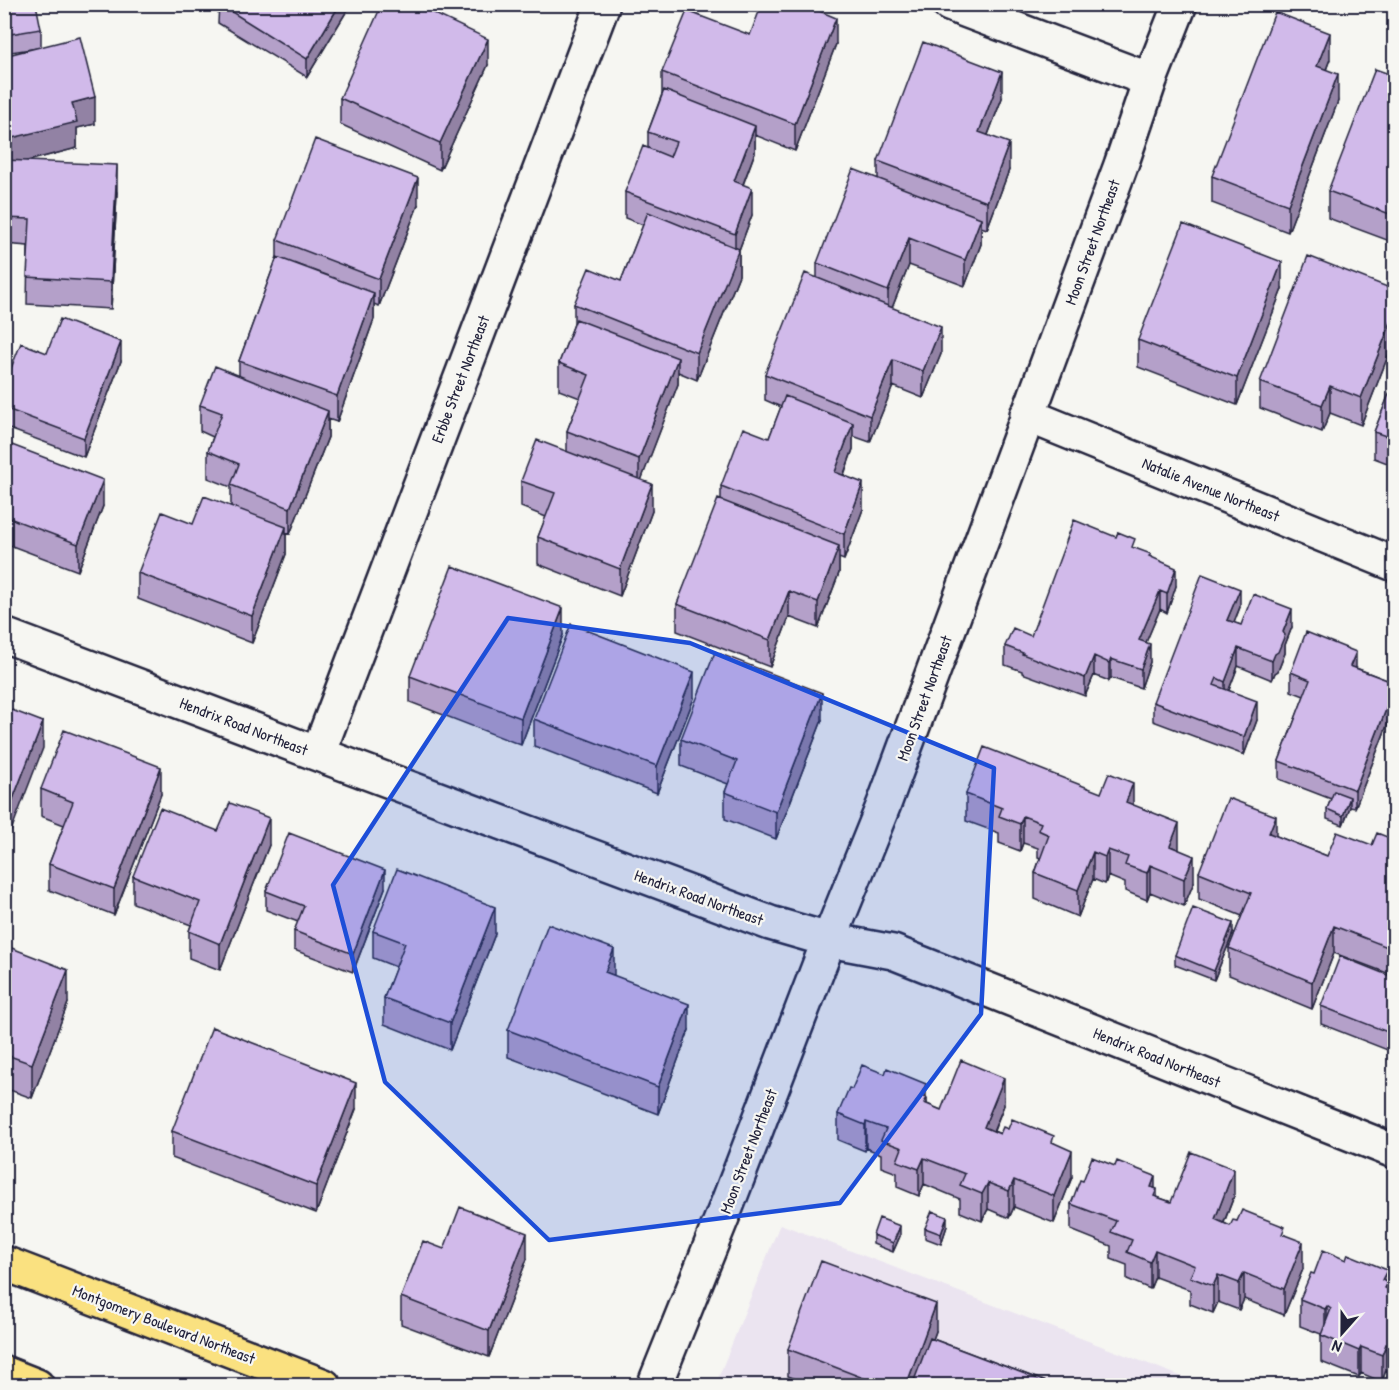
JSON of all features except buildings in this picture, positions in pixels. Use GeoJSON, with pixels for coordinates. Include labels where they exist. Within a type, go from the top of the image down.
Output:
{"type":"FeatureCollection","features":[{"type":"Feature","properties":{"kind":"main road","name":"Montgomery Boulevard Northeast"},"geometry":{"type":"LineString","coordinates":[[4,1263],[324,1386]]}},
{"type":"Feature","properties":{"kind":"main road"},"geometry":{"type":"LineString","coordinates":[[4,1373],[36,1386]]}},
{"type":"Feature","properties":{"kind":"street","name":"Erbbe Street Northeast"},"geometry":{"type":"LineString","coordinates":[[318,754],[603,4]]}},
{"type":"Feature","properties":{"kind":"street"},"geometry":{"type":"LineString","coordinates":[[949,4],[1150,80]]}},
{"type":"Feature","properties":{"kind":"street","name":"Moon Street Northeast"},"geometry":{"type":"LineString","coordinates":[[654,1386],[884,804],[1180,4]]}},
{"type":"Feature","properties":{"kind":"street","name":"Natalie Avenue Northeast"},"geometry":{"type":"LineString","coordinates":[[1027,415],[1395,564]]}},
{"type":"Feature","properties":{"kind":"street","name":"Hendrix Road Northeast"},"geometry":{"type":"LineString","coordinates":[[4,635],[770,923],[829,940],[892,952],[1395,1151]]}},
{"type":"Feature","properties":{"kind":"highlighted area"},"geometry":{"type":"Polygon","coordinates":[[[508,618],[690,643],[994,768],[981,1014],[840,1203],[549,1240],[385,1082],[333,885],[508,618]]]}},
{"type":"Feature","properties":{"kind":"shaded area"},"geometry":{"type":"Polygon","coordinates":[[[780,1224],[1204,1385],[715,1386],[780,1224]]]}}]}
